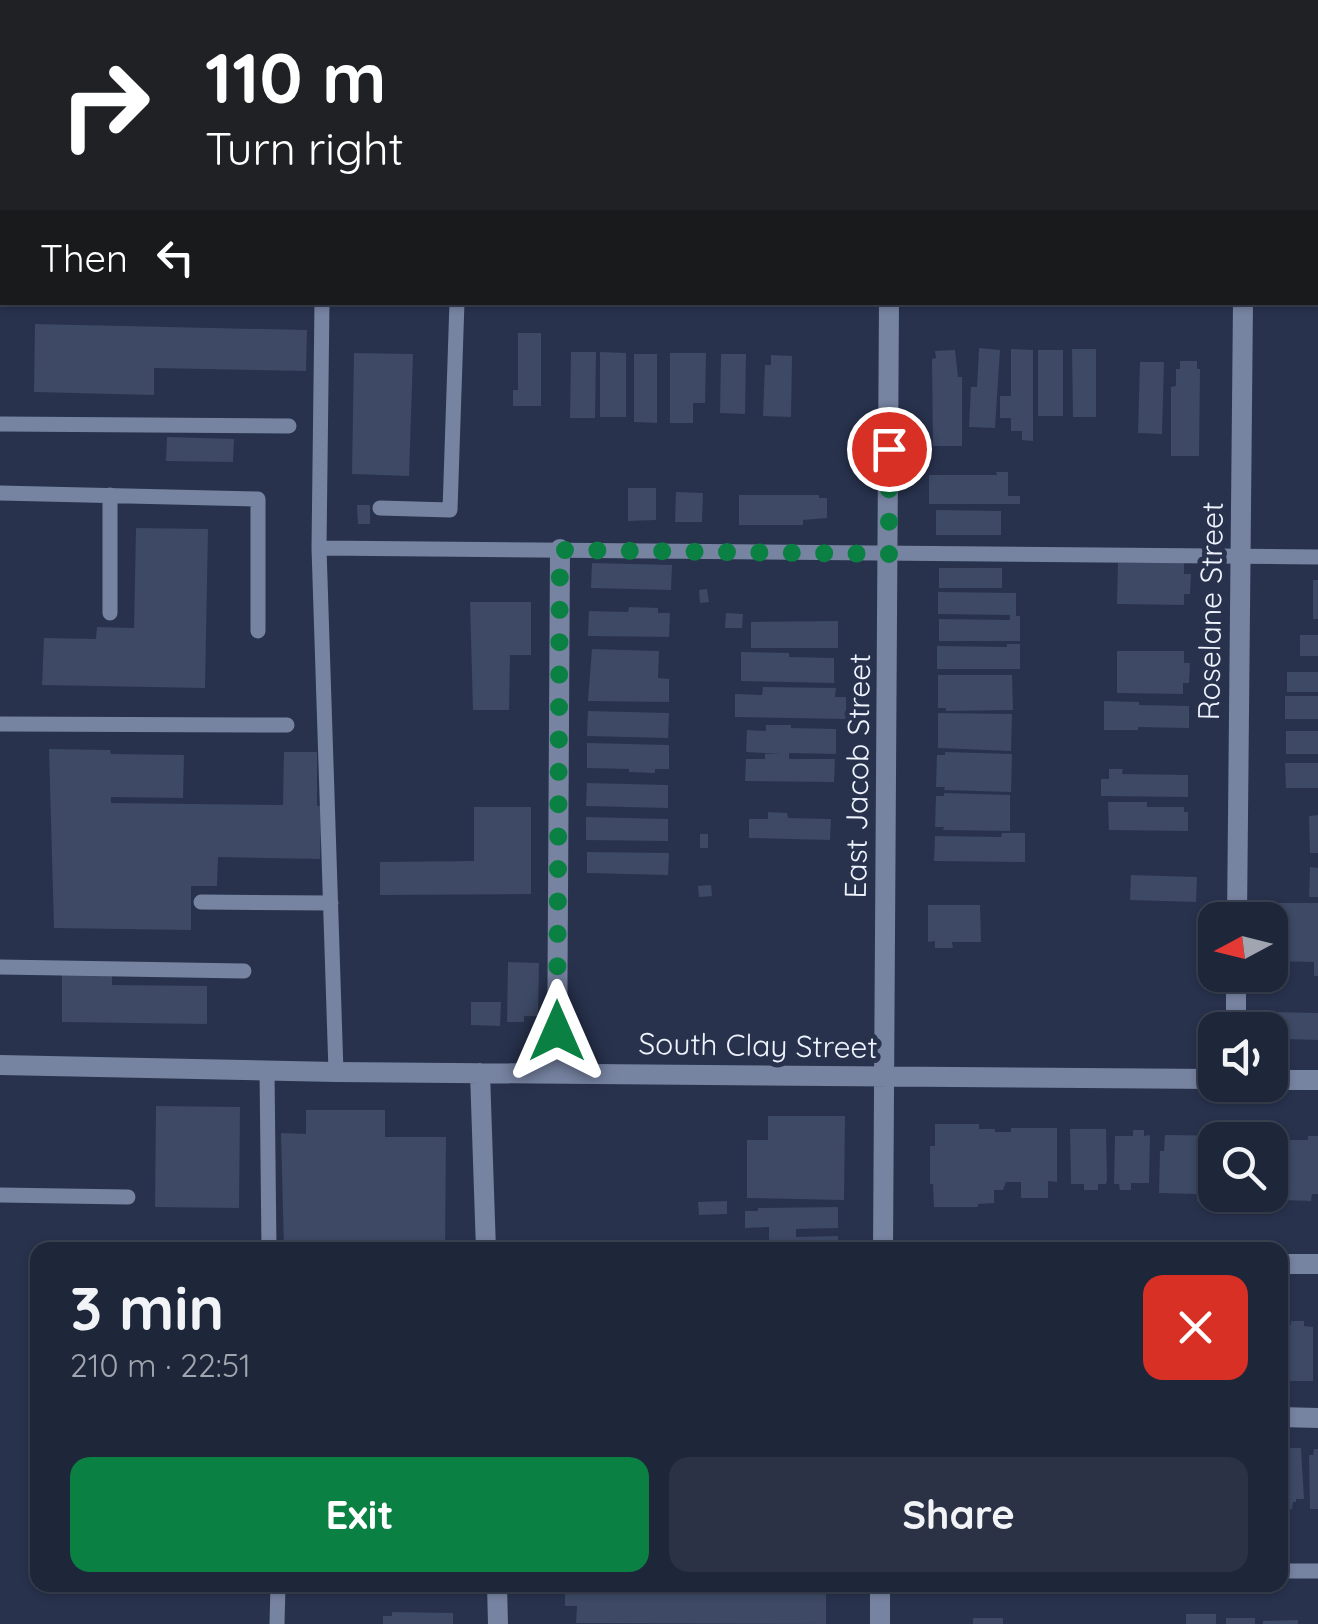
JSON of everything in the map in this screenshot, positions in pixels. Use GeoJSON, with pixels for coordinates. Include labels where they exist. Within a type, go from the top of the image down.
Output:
{"type":"FeatureCollection","features":[{"type":"Feature","properties":{"kind":"street","name":"East Jacob Street"},"geometry":{"type":"LineString","coordinates":[[883,1242],[889,305]]}},
{"type":"Feature","properties":{"kind":"street","name":"Roselane Street"},"geometry":{"type":"LineString","coordinates":[[1237,902],[1243,305]]}},
{"type":"Feature","properties":{"kind":"street"},"geometry":{"type":"LineString","coordinates":[[556,1072],[560,550]]}},
{"type":"Feature","properties":{"kind":"street","name":"South Clay Street"},"geometry":{"type":"LineString","coordinates":[[0,1065],[336,1072],[1198,1079]]}},
{"type":"Feature","properties":{"kind":"street"},"geometry":{"type":"LineString","coordinates":[[480,1073],[486,1242]]}},
{"type":"Feature","properties":{"kind":"street"},"geometry":{"type":"LineString","coordinates":[[1288,1080],[1318,1080]]}},
{"type":"Feature","properties":{"kind":"street"},"geometry":{"type":"LineString","coordinates":[[1288,1264],[1318,1264]]}},
{"type":"Feature","properties":{"kind":"street"},"geometry":{"type":"LineString","coordinates":[[1288,1417],[1318,1418]]}},
{"type":"Feature","properties":{"kind":"street"},"geometry":{"type":"LineString","coordinates":[[497,1592],[498,1624]]}},
{"type":"Feature","properties":{"kind":"street"},"geometry":{"type":"LineString","coordinates":[[880,1592],[880,1624]]}},
{"type":"Feature","properties":{"kind":"lane"},"geometry":{"type":"LineString","coordinates":[[322,305],[319,548],[336,1072]]}},
{"type":"Feature","properties":{"kind":"lane"},"geometry":{"type":"LineString","coordinates":[[380,508],[450,510],[456,305]]}},
{"type":"Feature","properties":{"kind":"lane"},"geometry":{"type":"LineString","coordinates":[[0,424],[289,426]]}},
{"type":"Feature","properties":{"kind":"lane"},"geometry":{"type":"LineString","coordinates":[[0,494],[258,499],[258,630]]}},
{"type":"Feature","properties":{"kind":"lane"},"geometry":{"type":"LineString","coordinates":[[110,495],[110,613]]}},
{"type":"Feature","properties":{"kind":"lane"},"geometry":{"type":"LineString","coordinates":[[319,548],[1318,557]]}},
{"type":"Feature","properties":{"kind":"lane"},"geometry":{"type":"LineString","coordinates":[[0,724],[287,725]]}},
{"type":"Feature","properties":{"kind":"lane"},"geometry":{"type":"LineString","coordinates":[[202,902],[330,903]]}},
{"type":"Feature","properties":{"kind":"lane"},"geometry":{"type":"LineString","coordinates":[[0,967],[244,971]]}},
{"type":"Feature","properties":{"kind":"lane"},"geometry":{"type":"LineString","coordinates":[[266,1070],[269,1242]]}},
{"type":"Feature","properties":{"kind":"lane"},"geometry":{"type":"LineString","coordinates":[[0,1195],[128,1198]]}},
{"type":"Feature","properties":{"kind":"lane"},"geometry":{"type":"LineString","coordinates":[[1288,1572],[1318,1572]]}},
{"type":"Feature","properties":{"kind":"lane"},"geometry":{"type":"LineString","coordinates":[[277,1624],[278,1592]]}},
{"type":"Feature","properties":{"kind":"building"},"geometry":{"type":"Polygon","coordinates":[[[35,324],[307,330],[306,371],[154,368],[154,395],[34,392],[35,324]]]}},
{"type":"Feature","properties":{"kind":"building"},"geometry":{"type":"Polygon","coordinates":[[[518,333],[541,333],[541,406],[513,406],[513,390],[518,390],[518,333]]]}},
{"type":"Feature","properties":{"kind":"building"},"geometry":{"type":"Polygon","coordinates":[[[979,348],[1000,350],[995,428],[969,427],[971,387],[977,387],[979,348]]]}},
{"type":"Feature","properties":{"kind":"building"},"geometry":{"type":"Polygon","coordinates":[[[1011,349],[1033,350],[1033,441],[1022,440],[1022,431],[1011,431],[1011,418],[1000,418],[1000,396],[1011,396],[1011,349]]]}},
{"type":"Feature","properties":{"kind":"building"},"geometry":{"type":"Polygon","coordinates":[[[1072,349],[1096,349],[1096,417],[1073,417],[1072,349]]]}},
{"type":"Feature","properties":{"kind":"building"},"geometry":{"type":"Polygon","coordinates":[[[955,350],[958,377],[962,377],[962,446],[933,446],[932,359],[936,358],[935,351],[955,350]]]}},
{"type":"Feature","properties":{"kind":"building"},"geometry":{"type":"Polygon","coordinates":[[[1038,350],[1063,350],[1063,416],[1038,416],[1038,350]]]}},
{"type":"Feature","properties":{"kind":"building"},"geometry":{"type":"Polygon","coordinates":[[[571,352],[596,352],[595,418],[570,418],[571,352]]]}},
{"type":"Feature","properties":{"kind":"building"},"geometry":{"type":"Polygon","coordinates":[[[600,352],[626,353],[626,417],[600,417],[600,352]]]}},
{"type":"Feature","properties":{"kind":"building"},"geometry":{"type":"Polygon","coordinates":[[[354,353],[413,354],[409,476],[352,474],[354,353]]]}},
{"type":"Feature","properties":{"kind":"building"},"geometry":{"type":"Polygon","coordinates":[[[670,353],[706,353],[705,403],[693,403],[693,423],[670,423],[670,353]]]}},
{"type":"Feature","properties":{"kind":"building"},"geometry":{"type":"Polygon","coordinates":[[[634,354],[657,354],[657,423],[634,422],[634,354]]]}},
{"type":"Feature","properties":{"kind":"building"},"geometry":{"type":"Polygon","coordinates":[[[721,354],[746,354],[745,414],[720,413],[721,354]]]}},
{"type":"Feature","properties":{"kind":"building"},"geometry":{"type":"Polygon","coordinates":[[[771,355],[792,356],[791,417],[763,416],[765,365],[771,365],[771,355]]]}},
{"type":"Feature","properties":{"kind":"building"},"geometry":{"type":"Polygon","coordinates":[[[1180,361],[1197,361],[1200,369],[1199,456],[1171,456],[1171,387],[1176,386],[1180,361]]]}},
{"type":"Feature","properties":{"kind":"building"},"geometry":{"type":"Polygon","coordinates":[[[1140,362],[1164,362],[1162,434],[1138,433],[1140,362]]]}},
{"type":"Feature","properties":{"kind":"building"},"geometry":{"type":"Polygon","coordinates":[[[167,437],[234,439],[233,462],[166,461],[167,437]]]}},
{"type":"Feature","properties":{"kind":"building"},"geometry":{"type":"Polygon","coordinates":[[[996,472],[1008,472],[1008,496],[1020,496],[1020,504],[929,504],[929,475],[997,475],[996,472]]]}},
{"type":"Feature","properties":{"kind":"building"},"geometry":{"type":"Polygon","coordinates":[[[628,488],[656,488],[656,520],[628,521],[628,488]]]}},
{"type":"Feature","properties":{"kind":"building"},"geometry":{"type":"Polygon","coordinates":[[[676,492],[703,493],[702,522],[675,522],[676,492]]]}},
{"type":"Feature","properties":{"kind":"building"},"geometry":{"type":"Polygon","coordinates":[[[739,495],[819,495],[827,498],[827,518],[803,520],[803,525],[739,525],[739,495]]]}},
{"type":"Feature","properties":{"kind":"building"},"geometry":{"type":"Polygon","coordinates":[[[357,505],[370,505],[370,524],[358,524],[357,505]]]}},
{"type":"Feature","properties":{"kind":"building"},"geometry":{"type":"Polygon","coordinates":[[[936,510],[1001,511],[1001,535],[936,535],[936,510]]]}},
{"type":"Feature","properties":{"kind":"building"},"geometry":{"type":"Polygon","coordinates":[[[136,528],[208,529],[205,688],[42,685],[44,638],[96,639],[97,627],[134,628],[136,528]]]}},
{"type":"Feature","properties":{"kind":"building"},"geometry":{"type":"Polygon","coordinates":[[[592,563],[672,565],[671,590],[591,588],[592,563]]]}},
{"type":"Feature","properties":{"kind":"building"},"geometry":{"type":"Polygon","coordinates":[[[1118,563],[1184,563],[1184,574],[1191,574],[1190,594],[1184,594],[1184,605],[1117,604],[1118,563]]]}},
{"type":"Feature","properties":{"kind":"building"},"geometry":{"type":"Polygon","coordinates":[[[939,568],[1002,568],[1002,588],[939,588],[939,568]]]}},
{"type":"Feature","properties":{"kind":"building"},"geometry":{"type":"Polygon","coordinates":[[[1313,580],[1318,580],[1318,619],[1313,619],[1313,580]]]}},
{"type":"Feature","properties":{"kind":"building"},"geometry":{"type":"Polygon","coordinates":[[[707,589],[709,602],[700,603],[699,590],[707,589]]]}},
{"type":"Feature","properties":{"kind":"building"},"geometry":{"type":"Polygon","coordinates":[[[938,592],[1016,593],[1020,641],[939,641],[939,619],[1010,620],[1010,615],[938,614],[938,592]]]}},
{"type":"Feature","properties":{"kind":"building"},"geometry":{"type":"Polygon","coordinates":[[[470,602],[531,602],[531,655],[510,655],[509,710],[473,710],[470,602]]]}},
{"type":"Feature","properties":{"kind":"building"},"geometry":{"type":"Polygon","coordinates":[[[629,607],[658,608],[658,613],[670,613],[669,637],[588,636],[589,611],[628,612],[629,607]]]}},
{"type":"Feature","properties":{"kind":"building"},"geometry":{"type":"Polygon","coordinates":[[[726,613],[743,614],[742,628],[725,628],[726,613]]]}},
{"type":"Feature","properties":{"kind":"building"},"geometry":{"type":"Polygon","coordinates":[[[838,621],[838,648],[751,648],[751,622],[838,621]]]}},
{"type":"Feature","properties":{"kind":"building"},"geometry":{"type":"Polygon","coordinates":[[[1300,635],[1318,635],[1318,656],[1300,656],[1300,635]]]}},
{"type":"Feature","properties":{"kind":"building"},"geometry":{"type":"Polygon","coordinates":[[[1020,644],[1020,669],[937,669],[937,646],[1020,644]]]}},
{"type":"Feature","properties":{"kind":"building"},"geometry":{"type":"Polygon","coordinates":[[[592,649],[659,651],[658,678],[669,679],[669,702],[588,701],[592,649]]]}},
{"type":"Feature","properties":{"kind":"building"},"geometry":{"type":"Polygon","coordinates":[[[1117,651],[1184,651],[1184,663],[1190,663],[1189,683],[1183,683],[1183,694],[1117,693],[1117,651]]]}},
{"type":"Feature","properties":{"kind":"building"},"geometry":{"type":"Polygon","coordinates":[[[741,652],[834,658],[834,683],[741,681],[741,652]]]}},
{"type":"Feature","properties":{"kind":"building"},"geometry":{"type":"Polygon","coordinates":[[[1287,672],[1318,672],[1318,692],[1287,692],[1287,672]]]}},
{"type":"Feature","properties":{"kind":"building"},"geometry":{"type":"Polygon","coordinates":[[[938,675],[1012,675],[1013,710],[938,708],[938,675]]]}},
{"type":"Feature","properties":{"kind":"building"},"geometry":{"type":"Polygon","coordinates":[[[763,687],[836,688],[835,697],[846,697],[846,719],[735,717],[735,694],[762,695],[763,687]]]}},
{"type":"Feature","properties":{"kind":"building"},"geometry":{"type":"Polygon","coordinates":[[[1285,696],[1318,696],[1318,719],[1285,719],[1285,696]]]}},
{"type":"Feature","properties":{"kind":"building"},"geometry":{"type":"Polygon","coordinates":[[[1104,701],[1189,706],[1189,728],[1104,730],[1104,701]]]}},
{"type":"Feature","properties":{"kind":"building"},"geometry":{"type":"Polygon","coordinates":[[[588,711],[669,713],[668,738],[587,736],[588,711]]]}},
{"type":"Feature","properties":{"kind":"building"},"geometry":{"type":"Polygon","coordinates":[[[938,713],[1012,714],[1011,751],[938,748],[938,713]]]}},
{"type":"Feature","properties":{"kind":"building"},"geometry":{"type":"Polygon","coordinates":[[[766,725],[836,729],[836,754],[789,753],[789,759],[835,759],[834,782],[745,781],[746,759],[781,754],[746,752],[747,730],[766,731],[766,725]]]}},
{"type":"Feature","properties":{"kind":"building"},"geometry":{"type":"Polygon","coordinates":[[[1286,731],[1318,731],[1318,754],[1286,754],[1286,731]]]}},
{"type":"Feature","properties":{"kind":"building"},"geometry":{"type":"Polygon","coordinates":[[[587,743],[669,745],[669,769],[655,769],[655,773],[587,768],[587,743]]]}},
{"type":"Feature","properties":{"kind":"building"},"geometry":{"type":"Polygon","coordinates":[[[49,749],[184,755],[183,798],[111,797],[111,803],[283,805],[284,752],[317,752],[320,859],[218,857],[217,886],[191,886],[191,930],[54,928],[49,749]]]}},
{"type":"Feature","properties":{"kind":"building"},"geometry":{"type":"Polygon","coordinates":[[[1012,754],[1011,792],[936,787],[937,755],[1012,754]]]}},
{"type":"Feature","properties":{"kind":"building"},"geometry":{"type":"Polygon","coordinates":[[[1285,763],[1318,763],[1318,788],[1286,788],[1285,763]]]}},
{"type":"Feature","properties":{"kind":"building"},"geometry":{"type":"Polygon","coordinates":[[[1109,769],[1123,769],[1122,774],[1188,775],[1188,797],[1101,796],[1101,779],[1109,779],[1109,769]]]}},
{"type":"Feature","properties":{"kind":"building"},"geometry":{"type":"Polygon","coordinates":[[[587,783],[668,785],[668,808],[586,806],[587,783]]]}},
{"type":"Feature","properties":{"kind":"building"},"geometry":{"type":"Polygon","coordinates":[[[1010,795],[1010,831],[935,827],[936,796],[1010,795]]]}},
{"type":"Feature","properties":{"kind":"building"},"geometry":{"type":"Polygon","coordinates":[[[1108,802],[1184,807],[1184,812],[1188,812],[1188,831],[1109,830],[1108,802]]]}},
{"type":"Feature","properties":{"kind":"building"},"geometry":{"type":"Polygon","coordinates":[[[474,807],[531,807],[531,894],[380,895],[380,862],[474,861],[474,807]]]}},
{"type":"Feature","properties":{"kind":"building"},"geometry":{"type":"Polygon","coordinates":[[[768,812],[787,813],[788,818],[831,819],[830,840],[749,838],[749,819],[768,819],[768,812]]]}},
{"type":"Feature","properties":{"kind":"building"},"geometry":{"type":"Polygon","coordinates":[[[1318,815],[1318,853],[1310,853],[1309,816],[1318,815]]]}},
{"type":"Feature","properties":{"kind":"building"},"geometry":{"type":"Polygon","coordinates":[[[586,817],[668,819],[668,841],[586,840],[586,817]]]}},
{"type":"Feature","properties":{"kind":"building"},"geometry":{"type":"Polygon","coordinates":[[[1002,833],[1025,833],[1025,862],[934,861],[935,836],[1001,837],[1002,833]]]}},
{"type":"Feature","properties":{"kind":"building"},"geometry":{"type":"Polygon","coordinates":[[[700,834],[708,834],[708,848],[700,848],[700,834]]]}},
{"type":"Feature","properties":{"kind":"building"},"geometry":{"type":"Polygon","coordinates":[[[587,852],[669,853],[668,875],[587,873],[587,852]]]}},
{"type":"Feature","properties":{"kind":"building"},"geometry":{"type":"Polygon","coordinates":[[[1310,867],[1318,868],[1318,897],[1309,897],[1310,867]]]}},
{"type":"Feature","properties":{"kind":"building"},"geometry":{"type":"Polygon","coordinates":[[[1131,875],[1197,877],[1196,902],[1130,900],[1131,875]]]}},
{"type":"Feature","properties":{"kind":"building"},"geometry":{"type":"Polygon","coordinates":[[[711,885],[712,896],[699,897],[698,886],[711,885]]]}},
{"type":"Feature","properties":{"kind":"building"},"geometry":{"type":"Polygon","coordinates":[[[1288,903],[1318,903],[1318,976],[1314,976],[1314,962],[1288,961],[1288,903]]]}},
{"type":"Feature","properties":{"kind":"building"},"geometry":{"type":"Polygon","coordinates":[[[928,905],[980,905],[981,942],[952,942],[953,948],[935,948],[935,941],[928,942],[928,905]]]}},
{"type":"Feature","properties":{"kind":"building"},"geometry":{"type":"Polygon","coordinates":[[[508,962],[539,963],[538,1016],[524,1016],[524,1022],[507,1022],[508,962]]]}},
{"type":"Feature","properties":{"kind":"building"},"geometry":{"type":"Polygon","coordinates":[[[62,972],[112,973],[112,985],[207,986],[207,1024],[62,1022],[62,972]]]}},
{"type":"Feature","properties":{"kind":"building"},"geometry":{"type":"Polygon","coordinates":[[[471,1002],[501,1002],[500,1026],[471,1025],[471,1002]]]}},
{"type":"Feature","properties":{"kind":"building"},"geometry":{"type":"Polygon","coordinates":[[[1288,1012],[1318,1013],[1318,1040],[1288,1039],[1288,1012]]]}},
{"type":"Feature","properties":{"kind":"building"},"geometry":{"type":"Polygon","coordinates":[[[156,1106],[240,1107],[239,1208],[155,1207],[156,1106]]]}},
{"type":"Feature","properties":{"kind":"building"},"geometry":{"type":"Polygon","coordinates":[[[306,1110],[385,1110],[385,1137],[446,1137],[445,1242],[284,1242],[281,1133],[306,1134],[306,1110]]]}},
{"type":"Feature","properties":{"kind":"building"},"geometry":{"type":"Polygon","coordinates":[[[768,1116],[845,1116],[844,1200],[747,1198],[747,1140],[768,1140],[768,1116]]]}},
{"type":"Feature","properties":{"kind":"building"},"geometry":{"type":"Polygon","coordinates":[[[935,1124],[979,1124],[979,1129],[995,1132],[1057,1128],[1057,1182],[1048,1181],[1048,1198],[1021,1198],[1021,1182],[1006,1182],[1003,1190],[994,1190],[994,1203],[934,1207],[930,1146],[935,1146],[935,1124]]]}},
{"type":"Feature","properties":{"kind":"building"},"geometry":{"type":"Polygon","coordinates":[[[1070,1129],[1106,1129],[1107,1180],[1106,1184],[1098,1184],[1098,1190],[1084,1190],[1084,1184],[1071,1184],[1070,1129]]]}},
{"type":"Feature","properties":{"kind":"building"},"geometry":{"type":"Polygon","coordinates":[[[1133,1130],[1144,1130],[1144,1136],[1150,1135],[1149,1183],[1131,1183],[1131,1190],[1120,1190],[1119,1184],[1114,1184],[1115,1136],[1133,1136],[1133,1130]]]}},
{"type":"Feature","properties":{"kind":"building"},"geometry":{"type":"Polygon","coordinates":[[[1165,1135],[1198,1135],[1198,1201],[1197,1194],[1159,1193],[1160,1151],[1164,1151],[1165,1135]]]}},
{"type":"Feature","properties":{"kind":"building"},"geometry":{"type":"Polygon","coordinates":[[[1308,1136],[1318,1136],[1318,1194],[1312,1194],[1311,1201],[1288,1200],[1288,1140],[1308,1140],[1308,1136]]]}},
{"type":"Feature","properties":{"kind":"building"},"geometry":{"type":"Polygon","coordinates":[[[727,1201],[727,1214],[699,1215],[698,1202],[727,1201]]]}},
{"type":"Feature","properties":{"kind":"building"},"geometry":{"type":"Polygon","coordinates":[[[838,1207],[838,1228],[796,1229],[796,1237],[838,1236],[838,1242],[769,1242],[769,1227],[745,1228],[745,1211],[838,1207]]]}},
{"type":"Feature","properties":{"kind":"building"},"geometry":{"type":"Polygon","coordinates":[[[1291,1321],[1304,1321],[1304,1326],[1313,1327],[1313,1381],[1288,1381],[1291,1321]]]}},
{"type":"Feature","properties":{"kind":"building"},"geometry":{"type":"Polygon","coordinates":[[[1288,1448],[1301,1448],[1304,1499],[1296,1499],[1292,1509],[1288,1509],[1288,1448]]]}},
{"type":"Feature","properties":{"kind":"building"},"geometry":{"type":"Polygon","coordinates":[[[1314,1449],[1318,1449],[1318,1509],[1310,1509],[1309,1455],[1313,1455],[1314,1449]]]}},
{"type":"Feature","properties":{"kind":"building"},"geometry":{"type":"Polygon","coordinates":[[[565,1592],[826,1592],[826,1624],[576,1623],[577,1606],[565,1606],[565,1592]]]}},
{"type":"Feature","properties":{"kind":"building"},"geometry":{"type":"Polygon","coordinates":[[[392,1612],[453,1613],[453,1624],[383,1624],[383,1616],[392,1616],[392,1612]]]}},
{"type":"Feature","properties":{"kind":"building"},"geometry":{"type":"Polygon","coordinates":[[[1186,1614],[1216,1614],[1216,1624],[1186,1624],[1186,1614]]]}},
{"type":"Feature","properties":{"kind":"building"},"geometry":{"type":"Polygon","coordinates":[[[973,1618],[1003,1618],[1003,1624],[973,1624],[973,1618]]]}},
{"type":"Feature","properties":{"kind":"building"},"geometry":{"type":"Polygon","coordinates":[[[1226,1618],[1255,1618],[1255,1624],[1226,1624],[1226,1618]]]}},
{"type":"Feature","properties":{"kind":"building"},"geometry":{"type":"Polygon","coordinates":[[[1298,1620],[1298,1624],[1263,1624],[1263,1621],[1298,1620]]]}},
{"type":"Feature","properties":{"kind":"route"},"geometry":{"type":"LineString","coordinates":[[557,1031],[560,550],[889,554],[889,449]]}}]}
